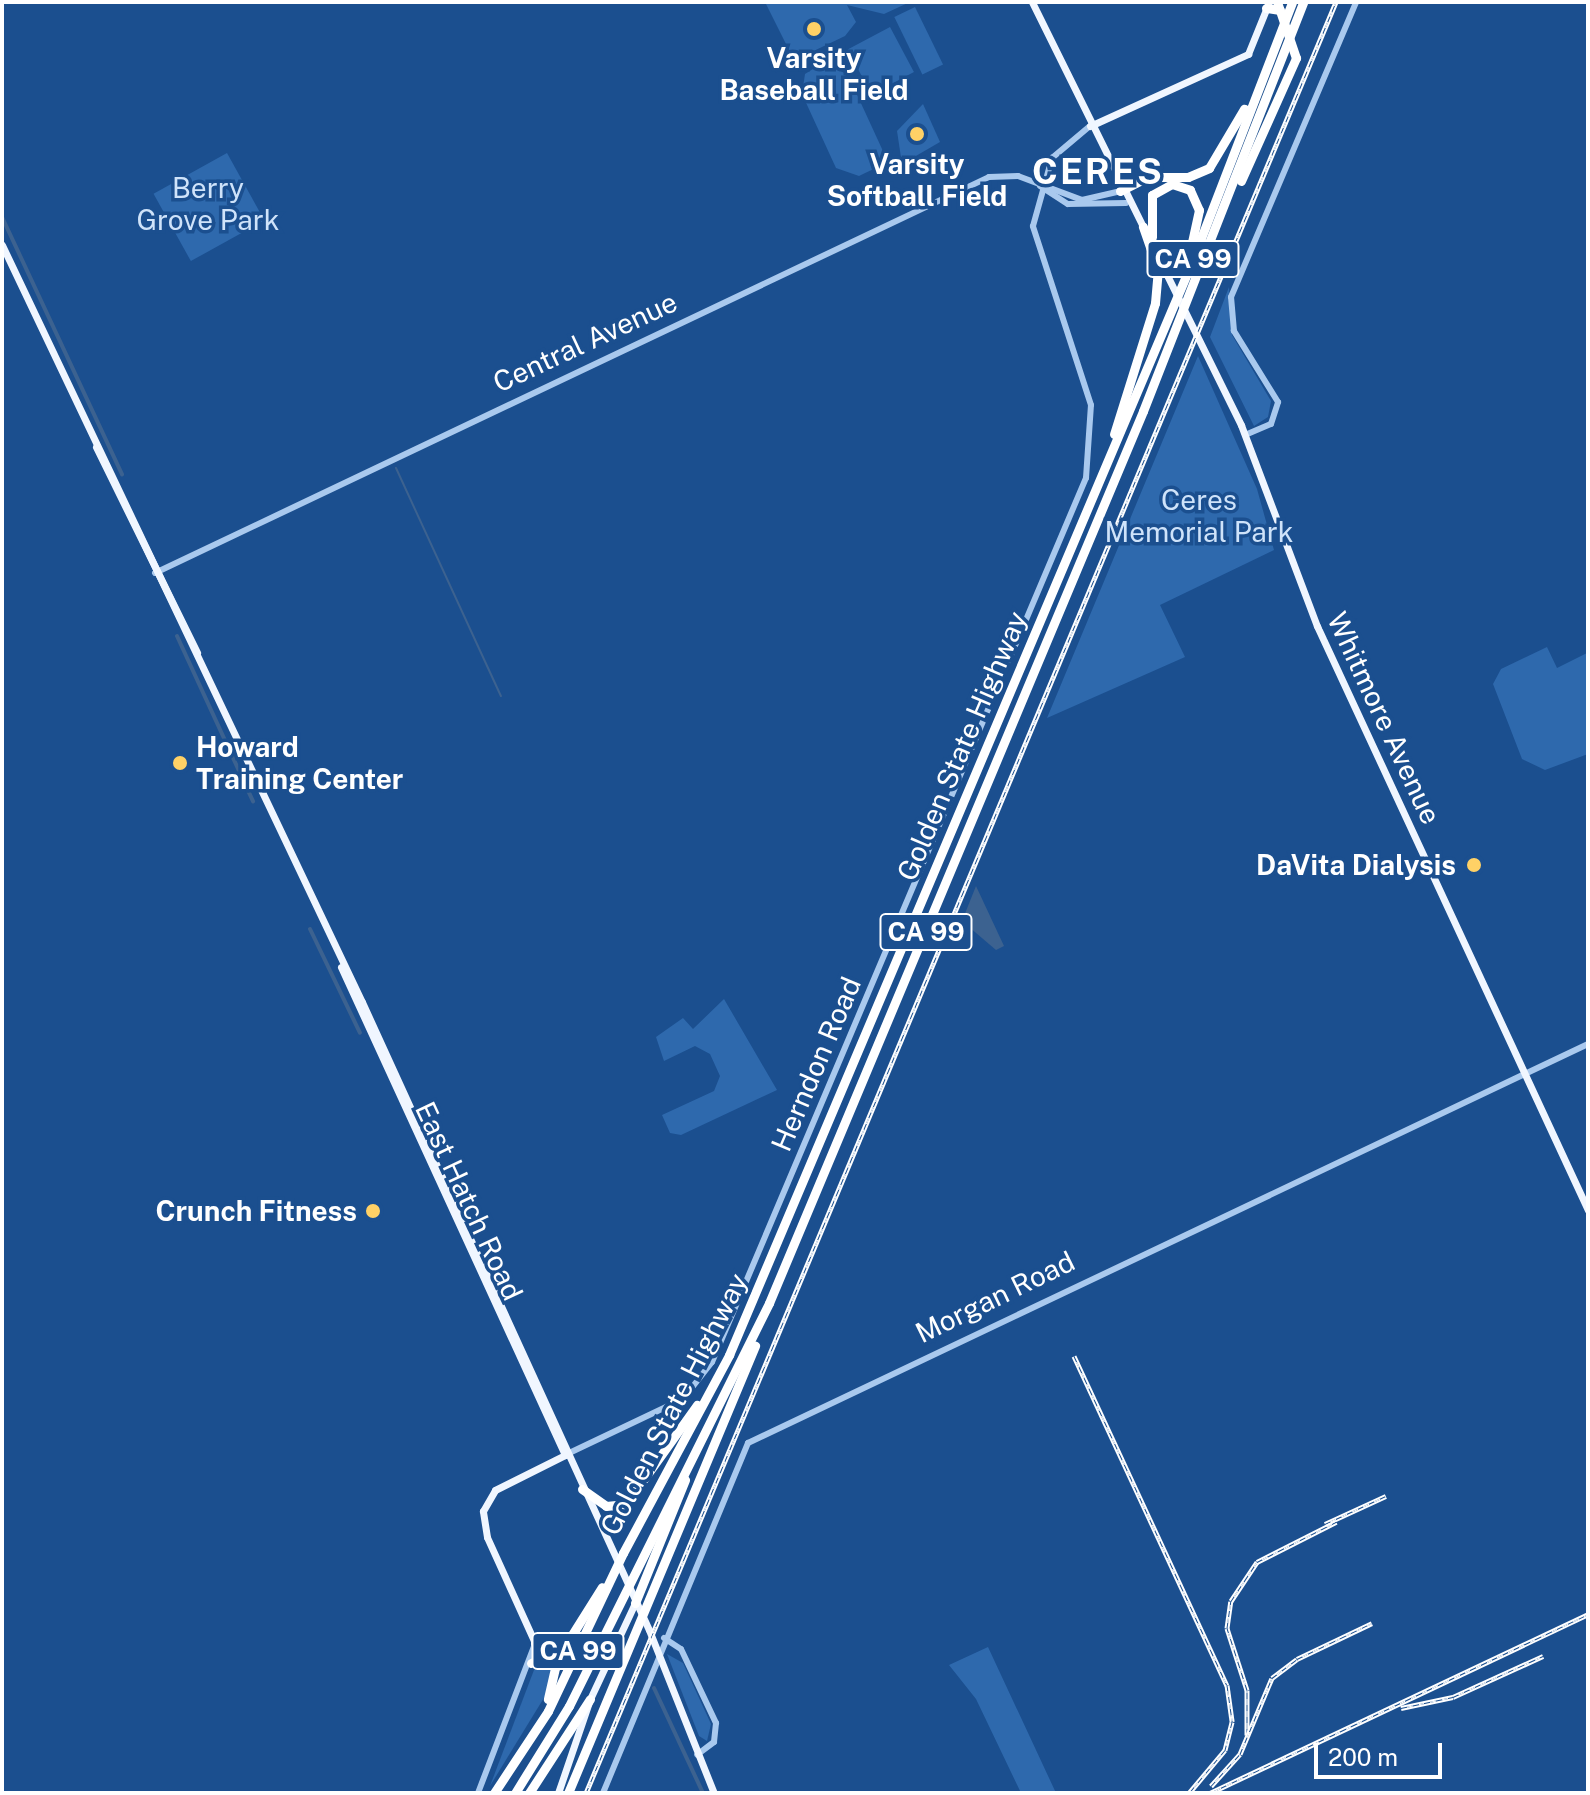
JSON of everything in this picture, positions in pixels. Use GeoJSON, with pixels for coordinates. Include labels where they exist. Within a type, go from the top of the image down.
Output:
{"type":"FeatureCollection","features":[{"type":"Feature","properties":{"kind":"highway","name":"Golden State Highway"},"geometry":{"type":"LineString","coordinates":[[515,1793],[569,1706],[769,1303],[1218,227],[1303,2]]}},
{"type":"Feature","properties":{"kind":"highway","name":"Golden State Highway"},"geometry":{"type":"LineString","coordinates":[[494,1793],[528,1745],[618,1552],[716,1380],[1185,278],[1291,3]]}},
{"type":"Feature","properties":{"kind":"highway"},"geometry":{"type":"LineString","coordinates":[[1218,227],[1296,58],[1278,6],[1268,5]]}},
{"type":"Feature","properties":{"kind":"highway"},"geometry":{"type":"LineString","coordinates":[[1120,191],[1148,177],[1188,177],[1209,168],[1262,74]]}},
{"type":"Feature","properties":{"kind":"highway"},"geometry":{"type":"LineString","coordinates":[[1154,244],[1149,199],[1165,185],[1185,187],[1199,210],[1185,278]]}},
{"type":"Feature","properties":{"kind":"highway"},"geometry":{"type":"LineString","coordinates":[[1098,483],[1155,303],[1158,270],[1143,227]]}},
{"type":"Feature","properties":{"kind":"highway"},"geometry":{"type":"LineString","coordinates":[[568,1793],[741,1387],[769,1303]]}},
{"type":"Feature","properties":{"kind":"highway"},"geometry":{"type":"LineString","coordinates":[[582,1489],[606,1506],[631,1500],[716,1380]]}},
{"type":"Feature","properties":{"kind":"highway"},"geometry":{"type":"LineString","coordinates":[[635,1603],[708,1426]]}},
{"type":"Feature","properties":{"kind":"highway"},"geometry":{"type":"LineString","coordinates":[[535,1643],[551,1647],[570,1638],[618,1552]]}},
{"type":"Feature","properties":{"kind":"highway"},"geometry":{"type":"LineString","coordinates":[[528,1745],[555,1682],[547,1656],[535,1643]]}},
{"type":"Feature","properties":{"kind":"highway"},"geometry":{"type":"LineString","coordinates":[[531,1663],[547,1656]]}},
{"type":"Feature","properties":{"kind":"highway"},"geometry":{"type":"LineString","coordinates":[[529,1793],[590,1699]]}},
{"type":"Feature","properties":{"kind":"main road","name":"Whitmore Avenue"},"geometry":{"type":"LineString","coordinates":[[1032,2],[1120,191],[1154,244],[1245,435],[1306,600],[1588,1210]]}},
{"type":"Feature","properties":{"kind":"main road"},"geometry":{"type":"LineString","coordinates":[[1090,126],[1248,54],[1268,5]]}},
{"type":"Feature","properties":{"kind":"main road","name":"East Hatch Road"},"geometry":{"type":"LineString","coordinates":[[2,245],[197,652],[340,962],[434,1178],[565,1455],[618,1552],[630,1591],[665,1667],[714,1793]]}},
{"type":"Feature","properties":{"kind":"main road","name":"Herndon Road"},"geometry":{"type":"LineString","coordinates":[[535,1643],[483,1522],[487,1500],[507,1483],[565,1455]]}},
{"type":"Feature","properties":{"kind":"main road"},"geometry":{"type":"LineString","coordinates":[[558,1793],[590,1699],[635,1603]]}},
{"type":"Feature","properties":{"kind":"main road"},"geometry":{"type":"LineString","coordinates":[[620,1634],[632,1625],[649,1630]]}},
{"type":"Feature","properties":{"kind":"street"},"geometry":{"type":"LineString","coordinates":[[1245,435],[1271,424],[1278,402],[1234,331],[1231,297],[1354,3]]}},
{"type":"Feature","properties":{"kind":"street","name":"Herndon Road"},"geometry":{"type":"LineString","coordinates":[[565,1455],[683,1399],[708,1370],[1086,478],[1091,405],[1060,326],[1033,226],[1040,186],[1061,145],[1090,126]]}},
{"type":"Feature","properties":{"kind":"street","name":"Central Avenue"},"geometry":{"type":"LineString","coordinates":[[157,572],[975,183],[1011,175],[1040,186]]}},
{"type":"Feature","properties":{"kind":"street"},"geometry":{"type":"LineString","coordinates":[[1040,186],[1082,200],[1120,191]]}},
{"type":"Feature","properties":{"kind":"street"},"geometry":{"type":"LineString","coordinates":[[1040,186],[1068,204],[1126,203]]}},
{"type":"Feature","properties":{"kind":"street","name":"Morgan Road"},"geometry":{"type":"LineString","coordinates":[[603,1793],[736,1463],[752,1439],[1588,1044]]}},
{"type":"Feature","properties":{"kind":"street"},"geometry":{"type":"LineString","coordinates":[[664,1638],[681,1649],[716,1723],[714,1742],[697,1755]]}},
{"type":"Feature","properties":{"kind":"street"},"geometry":{"type":"LineString","coordinates":[[478,1793],[531,1663],[535,1643]]}},
{"type":"Feature","properties":{"kind":"green space","name":"Varsity Baseball Field"},"geometry":{"type":"Polygon","coordinates":[[[765,2],[910,2],[884,14],[847,5],[856,22],[845,36],[799,58],[792,56],[765,2]]]}},
{"type":"Feature","properties":{"kind":"green space"},"geometry":{"type":"Polygon","coordinates":[[[915,7],[943,65],[922,75],[894,17],[915,7]]]}},
{"type":"Feature","properties":{"kind":"green space"},"geometry":{"type":"Polygon","coordinates":[[[890,27],[914,72],[872,95],[848,50],[890,27]]]}},
{"type":"Feature","properties":{"kind":"green space"},"geometry":{"type":"Polygon","coordinates":[[[824,62],[848,75],[888,162],[859,176],[836,168],[802,94],[805,74],[824,62]]]}},
{"type":"Feature","properties":{"kind":"green space","name":"Varsity Softball Field"},"geometry":{"type":"Polygon","coordinates":[[[923,104],[940,142],[902,164],[897,131],[923,104]]]}},
{"type":"Feature","properties":{"kind":"green space","name":"Berry Grove Park"},"geometry":{"type":"Polygon","coordinates":[[[227,153],[264,220],[191,261],[154,194],[227,153]]]}},
{"type":"Feature","properties":{"kind":"green space"},"geometry":{"type":"Polygon","coordinates":[[[1229,287],[1232,335],[1271,401],[1268,417],[1254,426],[1210,337],[1229,287]]]}},
{"type":"Feature","properties":{"kind":"green space","name":"Ceres Memorial Park"},"geometry":{"type":"Polygon","coordinates":[[[1198,356],[1257,489],[1274,550],[1160,605],[1185,657],[1047,718],[1198,356]]]}},
{"type":"Feature","properties":{"kind":"green space"},"geometry":{"type":"Polygon","coordinates":[[[1547,647],[1557,668],[1587,653],[1588,754],[1545,770],[1522,759],[1493,684],[1501,669],[1547,647]]]}},
{"type":"Feature","properties":{"kind":"green space"},"geometry":{"type":"Polygon","coordinates":[[[724,999],[777,1090],[681,1135],[670,1133],[662,1115],[714,1091],[720,1076],[710,1054],[695,1046],[664,1061],[656,1037],[683,1018],[693,1029],[724,999]]]}},
{"type":"Feature","properties":{"kind":"green space"},"geometry":{"type":"Polygon","coordinates":[[[988,1647],[1056,1793],[1021,1793],[976,1699],[949,1665],[988,1647]]]}},
{"type":"Feature","properties":{"kind":"green space"},"geometry":{"type":"Polygon","coordinates":[[[667,1654],[683,1663],[711,1724],[707,1741],[699,1736],[667,1654]]]}},
{"type":"Feature","properties":{"kind":"green space"},"geometry":{"type":"Polygon","coordinates":[[[543,1660],[551,1668],[550,1688],[490,1786],[534,1670],[543,1660]]]}},
{"type":"Feature","properties":{"kind":"shaded area"},"geometry":{"type":"Polygon","coordinates":[[[976,886],[1004,946],[996,950],[962,921],[976,886]]]}},
{"type":"Feature","properties":{"kind":"waterway"},"geometry":{"type":"LineString","coordinates":[[2,217],[122,474]]}},
{"type":"Feature","properties":{"kind":"waterway"},"geometry":{"type":"LineString","coordinates":[[396,468],[501,696]]}},
{"type":"Feature","properties":{"kind":"waterway"},"geometry":{"type":"LineString","coordinates":[[177,636],[253,801]]}},
{"type":"Feature","properties":{"kind":"waterway"},"geometry":{"type":"LineString","coordinates":[[310,929],[360,1033]]}},
{"type":"Feature","properties":{"kind":"waterway"},"geometry":{"type":"LineString","coordinates":[[654,1688],[703,1793]]}},
{"type":"Feature","properties":{"kind":"railway"},"geometry":{"type":"LineString","coordinates":[[586,1793],[1336,2]]}},
{"type":"Feature","properties":{"kind":"railway"},"geometry":{"type":"LineString","coordinates":[[1074,1356],[1227,1685],[1232,1722],[1225,1750],[1189,1793]]}},
{"type":"Feature","properties":{"kind":"railway"},"geometry":{"type":"LineString","coordinates":[[1325,1524],[1386,1496]]}},
{"type":"Feature","properties":{"kind":"railway"},"geometry":{"type":"LineString","coordinates":[[1247,1735],[1247,1690],[1227,1628],[1231,1601],[1257,1562],[1336,1522]]}},
{"type":"Feature","properties":{"kind":"railway"},"geometry":{"type":"LineString","coordinates":[[1210,1793],[1588,1614]]}},
{"type":"Feature","properties":{"kind":"railway"},"geometry":{"type":"LineString","coordinates":[[1211,1786],[1240,1754],[1272,1678],[1297,1659],[1372,1623]]}},
{"type":"Feature","properties":{"kind":"railway"},"geometry":{"type":"LineString","coordinates":[[1401,1708],[1453,1697],[1543,1656]]}},
{"type":"Feature","properties":{"kind":"place","name":"Varsity Baseball Field"},"geometry":{"type":"Point","coordinates":[814,29]}},
{"type":"Feature","properties":{"kind":"place","name":"Varsity Softball Field"},"geometry":{"type":"Point","coordinates":[917,134]}},
{"type":"Feature","properties":{"kind":"place","name":"Howard Training Center"},"geometry":{"type":"Point","coordinates":[180,763]}},
{"type":"Feature","properties":{"kind":"place","name":"DaVita Dialysis"},"geometry":{"type":"Point","coordinates":[1474,865]}},
{"type":"Feature","properties":{"kind":"place","name":"Crunch Fitness"},"geometry":{"type":"Point","coordinates":[373,1211]}},
{"type":"Feature","properties":{"kind":"district","name":"CERES"},"geometry":{"type":"Point","coordinates":[1098,172]}}]}
